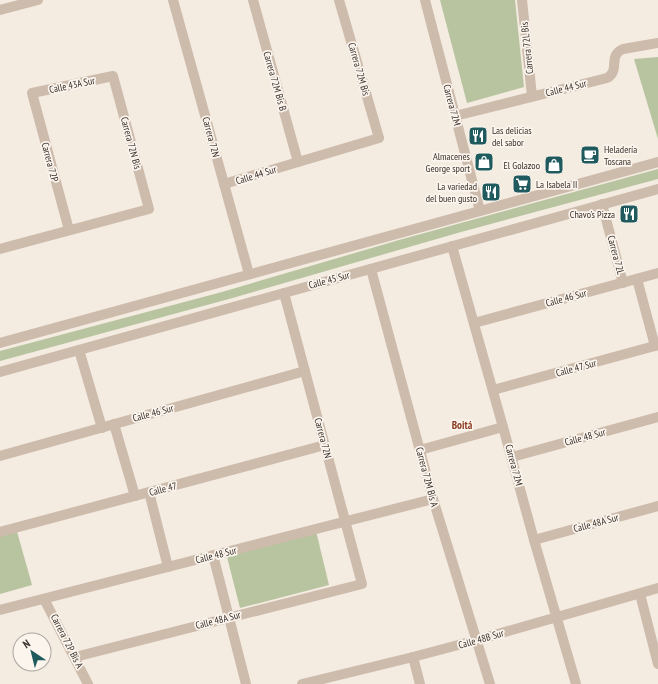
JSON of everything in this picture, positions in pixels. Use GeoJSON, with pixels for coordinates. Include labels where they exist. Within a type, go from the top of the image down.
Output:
{"type":"FeatureCollection","features":[{"type":"Feature","properties":{"kind":"street"},"geometry":{"type":"LineString","coordinates":[[0,10],[38,0]]}},
{"type":"Feature","properties":{"kind":"street","name":"Carrera 72N"},"geometry":{"type":"LineString","coordinates":[[173,0],[249,274]]}},
{"type":"Feature","properties":{"kind":"street","name":"Carrera 72M Bis B"},"geometry":{"type":"LineString","coordinates":[[253,0],[298,162]]}},
{"type":"Feature","properties":{"kind":"street","name":"Carrera 72M Bis"},"geometry":{"type":"LineString","coordinates":[[339,0],[379,138]]}},
{"type":"Feature","properties":{"kind":"street","name":"Carrera 72M"},"geometry":{"type":"LineString","coordinates":[[425,0],[480,211]]}},
{"type":"Feature","properties":{"kind":"street","name":"Carrera 72L Bis"},"geometry":{"type":"LineString","coordinates":[[522,0],[532,96]]}},
{"type":"Feature","properties":{"kind":"street","name":"Calle 44 Sur"},"geometry":{"type":"LineString","coordinates":[[455,116],[607,78],[614,71],[614,57],[619,51],[658,43]]}},
{"type":"Feature","properties":{"kind":"street","name":"Calle 43A Sur"},"geometry":{"type":"LineString","coordinates":[[32,93],[113,76]]}},
{"type":"Feature","properties":{"kind":"street","name":"Carrera 72N Bis"},"geometry":{"type":"LineString","coordinates":[[69,230],[149,209],[113,76]]}},
{"type":"Feature","properties":{"kind":"street","name":"Carrera 72P"},"geometry":{"type":"LineString","coordinates":[[32,93],[69,230]]}},
{"type":"Feature","properties":{"kind":"street","name":"Calle 44 Sur"},"geometry":{"type":"LineString","coordinates":[[224,184],[379,138]]}},
{"type":"Feature","properties":{"kind":"street"},"geometry":{"type":"LineString","coordinates":[[0,343],[658,162]]}},
{"type":"Feature","properties":{"kind":"street","name":"Calle 45 Sur"},"geometry":{"type":"LineString","coordinates":[[0,372],[658,189]]}},
{"type":"Feature","properties":{"kind":"street","name":"Carrera 72L"},"geometry":{"type":"LineString","coordinates":[[602,204],[623,283]]}},
{"type":"Feature","properties":{"kind":"street"},"geometry":{"type":"LineString","coordinates":[[0,249],[69,230]]}},
{"type":"Feature","properties":{"kind":"street","name":"Carrera 72M"},"geometry":{"type":"LineString","coordinates":[[452,246],[576,684]]}},
{"type":"Feature","properties":{"kind":"street","name":"Carrera 72M Bis A"},"geometry":{"type":"LineString","coordinates":[[371,269],[432,499],[490,684]]}},
{"type":"Feature","properties":{"kind":"street","name":"Calle 46 Sur"},"geometry":{"type":"LineString","coordinates":[[474,324],[658,273]]}},
{"type":"Feature","properties":{"kind":"street","name":"Carrera 72L"},"geometry":{"type":"LineString","coordinates":[[637,279],[656,346]]}},
{"type":"Feature","properties":{"kind":"street","name":"Carrera 72N"},"geometry":{"type":"LineString","coordinates":[[284,292],[362,584]]}},
{"type":"Feature","properties":{"kind":"street","name":"Calle 47 Sur"},"geometry":{"type":"LineString","coordinates":[[493,390],[656,346]]}},
{"type":"Feature","properties":{"kind":"street"},"geometry":{"type":"LineString","coordinates":[[79,350],[102,428]]}},
{"type":"Feature","properties":{"kind":"street","name":"Calle 46 Sur"},"geometry":{"type":"LineString","coordinates":[[0,456],[305,371]]}},
{"type":"Feature","properties":{"kind":"street","name":"Calle 48 Sur"},"geometry":{"type":"LineString","coordinates":[[512,457],[658,417]]}},
{"type":"Feature","properties":{"kind":"street"},"geometry":{"type":"LineString","coordinates":[[114,424],[135,496]]}},
{"type":"Feature","properties":{"kind":"street"},"geometry":{"type":"LineString","coordinates":[[420,450],[504,427]]}},
{"type":"Feature","properties":{"kind":"street","name":"Calle 47"},"geometry":{"type":"LineString","coordinates":[[0,532],[325,445]]}},
{"type":"Feature","properties":{"kind":"street"},"geometry":{"type":"LineString","coordinates":[[149,492],[168,567]]}},
{"type":"Feature","properties":{"kind":"street","name":"Calle 48 Sur"},"geometry":{"type":"LineString","coordinates":[[0,610],[432,499]]}},
{"type":"Feature","properties":{"kind":"street","name":"Calle 48A Sur"},"geometry":{"type":"LineString","coordinates":[[534,540],[658,506]]}},
{"type":"Feature","properties":{"kind":"street"},"geometry":{"type":"LineString","coordinates":[[213,555],[246,684]]}},
{"type":"Feature","properties":{"kind":"street","name":"Calle 48A Sur"},"geometry":{"type":"LineString","coordinates":[[75,657],[362,584]]}},
{"type":"Feature","properties":{"kind":"street","name":"Calle 48B Sur"},"geometry":{"type":"LineString","coordinates":[[302,684],[413,657],[658,588]]}},
{"type":"Feature","properties":{"kind":"street"},"geometry":{"type":"LineString","coordinates":[[640,594],[658,664]]}},
{"type":"Feature","properties":{"kind":"street","name":"Carrera 72P Bis A"},"geometry":{"type":"LineString","coordinates":[[44,599],[88,684]]}},
{"type":"Feature","properties":{"kind":"street"},"geometry":{"type":"LineString","coordinates":[[413,657],[420,684]]}},
{"type":"Feature","properties":{"kind":"green space"},"geometry":{"type":"Polygon","coordinates":[[[440,0],[515,0],[524,87],[467,103],[440,0]]]}},
{"type":"Feature","properties":{"kind":"green space"},"geometry":{"type":"Polygon","coordinates":[[[658,57],[658,139],[634,59],[658,57]]]}},
{"type":"Feature","properties":{"kind":"green space"},"geometry":{"type":"Polygon","coordinates":[[[658,169],[658,179],[461,232],[229,299],[0,361],[0,351],[222,292],[399,240],[658,169]]]}},
{"type":"Feature","properties":{"kind":"green space"},"geometry":{"type":"Polygon","coordinates":[[[16,528],[32,585],[0,594],[0,532],[16,528]]]}},
{"type":"Feature","properties":{"kind":"green space"},"geometry":{"type":"Polygon","coordinates":[[[316,531],[329,585],[240,608],[226,553],[316,531]]]}},
{"type":"Feature","properties":{"kind":"place","name":"Las delicias del sabor"},"geometry":{"type":"Point","coordinates":[478,136]}},
{"type":"Feature","properties":{"kind":"place","name":"Heladería Toscana"},"geometry":{"type":"Point","coordinates":[590,155]}},
{"type":"Feature","properties":{"kind":"place","name":"Almacenes George sport"},"geometry":{"type":"Point","coordinates":[484,162]}},
{"type":"Feature","properties":{"kind":"place","name":"El Golazoo"},"geometry":{"type":"Point","coordinates":[554,165]}},
{"type":"Feature","properties":{"kind":"place","name":"La Isabela II"},"geometry":{"type":"Point","coordinates":[522,184]}},
{"type":"Feature","properties":{"kind":"place","name":"La variedad del buen gusto"},"geometry":{"type":"Point","coordinates":[491,192]}},
{"type":"Feature","properties":{"kind":"place","name":"Chavo’s Pizza"},"geometry":{"type":"Point","coordinates":[629,214]}},
{"type":"Feature","properties":{"kind":"district","name":"Boitá"},"geometry":{"type":"Point","coordinates":[462,425]}}]}
